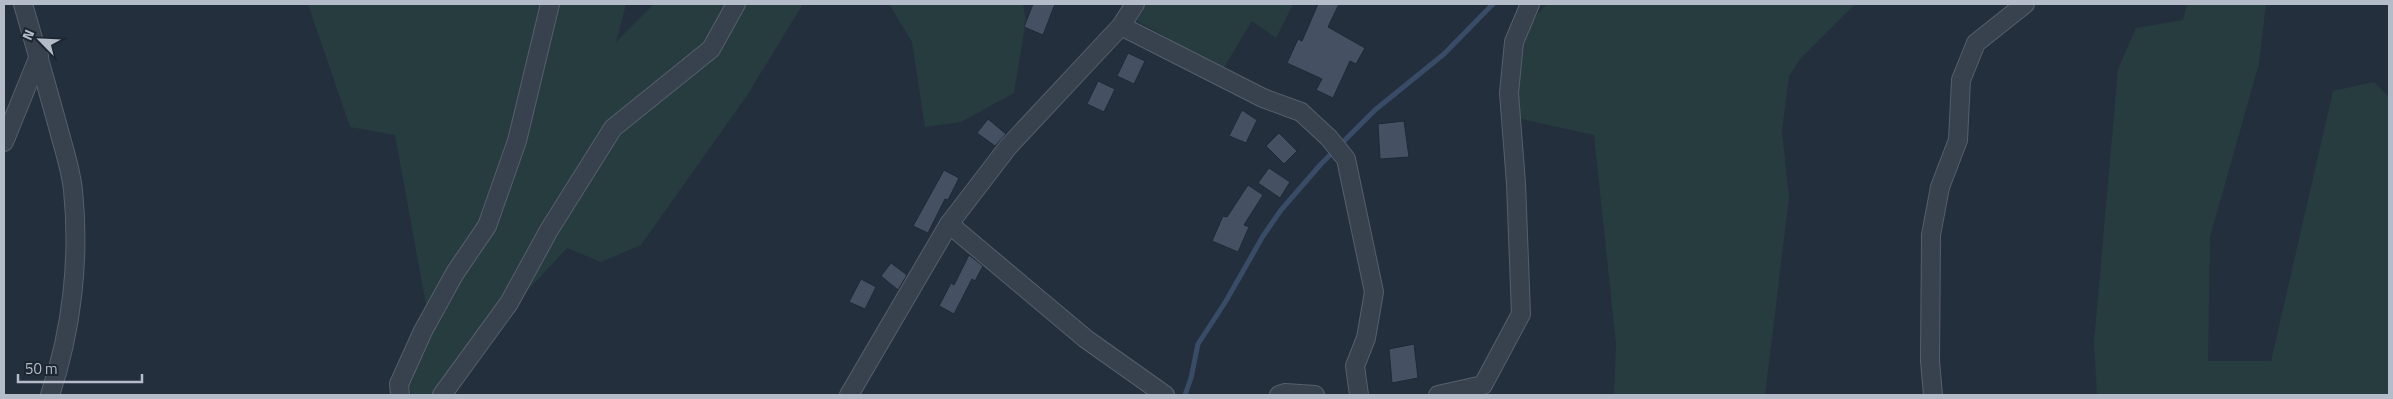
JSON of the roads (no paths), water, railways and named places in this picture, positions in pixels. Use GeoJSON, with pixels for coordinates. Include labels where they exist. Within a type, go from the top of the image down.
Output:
{"type":"FeatureCollection","features":[{"type":"Feature","properties":{"kind":"street"},"geometry":{"type":"LineString","coordinates":[[22,4],[39,56],[69,165],[73,190],[76,256],[66,336],[50,395]]}},
{"type":"Feature","properties":{"kind":"street"},"geometry":{"type":"LineString","coordinates":[[400,395],[399,384],[423,331],[455,273],[486,226],[516,141],[550,4]]}},
{"type":"Feature","properties":{"kind":"street"},"geometry":{"type":"LineString","coordinates":[[442,395],[509,303],[549,230],[614,128],[711,49],[736,4]]}},
{"type":"Feature","properties":{"kind":"street"},"geometry":{"type":"LineString","coordinates":[[849,395],[949,224],[1008,146],[1121,26],[1135,4]]}},
{"type":"Feature","properties":{"kind":"street"},"geometry":{"type":"LineString","coordinates":[[1438,395],[1486,390],[1521,314],[1516,183],[1509,93],[1514,42],[1529,4]]}},
{"type":"Feature","properties":{"kind":"street"},"geometry":{"type":"LineString","coordinates":[[1933,395],[1930,361],[1931,235],[1940,187],[1958,140],[1962,80],[1976,42],[2025,4]]}},
{"type":"Feature","properties":{"kind":"street"},"geometry":{"type":"LineString","coordinates":[[1121,26],[1262,98],[1301,112],[1330,139],[1344,157],[1374,292],[1366,338],[1355,366],[1359,395]]}},
{"type":"Feature","properties":{"kind":"street"},"geometry":{"type":"LineString","coordinates":[[4,142],[39,56]]}},
{"type":"Feature","properties":{"kind":"street"},"geometry":{"type":"LineString","coordinates":[[949,224],[1086,339],[1165,395]]}},
{"type":"Feature","properties":{"kind":"street"},"geometry":{"type":"LineString","coordinates":[[1279,395],[1285,393],[1315,395]]}},
{"type":"Feature","properties":{"kind":"waterway"},"geometry":{"type":"LineString","coordinates":[[1185,395],[1191,378],[1198,344],[1226,301],[1263,236],[1281,210],[1321,164],[1375,110],[1444,54],[1493,4]]}}]}
